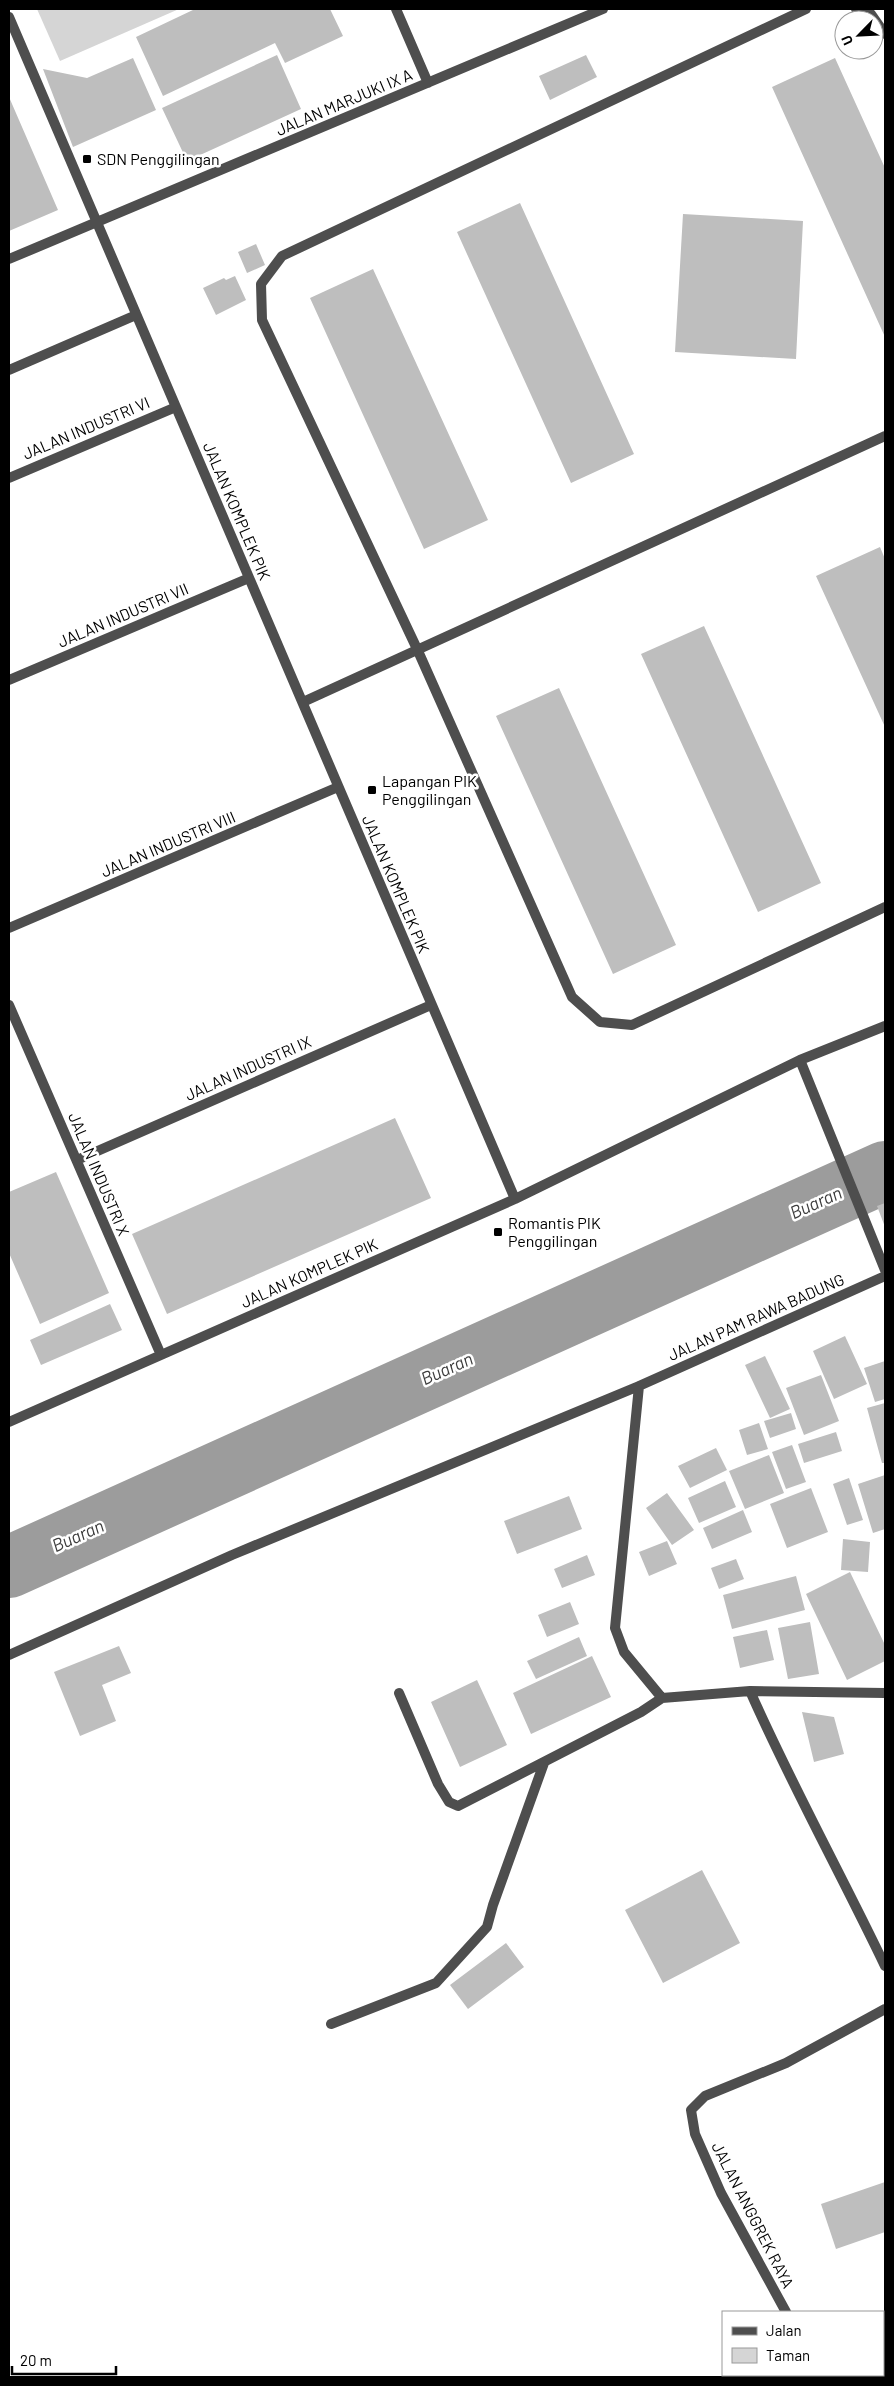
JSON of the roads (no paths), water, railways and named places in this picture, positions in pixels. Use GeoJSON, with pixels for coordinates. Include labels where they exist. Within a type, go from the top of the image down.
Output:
{"type":"FeatureCollection","features":[{"type":"Feature","properties":{"kind":"street"},"geometry":{"type":"LineString","coordinates":[[396,9],[428,83]]}},
{"type":"Feature","properties":{"kind":"street","name":"JALAN MARJUKI IX A"},"geometry":{"type":"LineString","coordinates":[[9,259],[603,9]]}},
{"type":"Feature","properties":{"kind":"street"},"geometry":{"type":"LineString","coordinates":[[806,9],[282,256],[261,284],[262,320],[418,651],[572,997],[600,1022],[632,1025],[885,908]]}},
{"type":"Feature","properties":{"kind":"street"},"geometry":{"type":"LineString","coordinates":[[856,9],[871,14],[885,34]]}},
{"type":"Feature","properties":{"kind":"street","name":"JALAN KOMPLEK PIK"},"geometry":{"type":"LineString","coordinates":[[9,17],[515,1199],[9,1422]]}},
{"type":"Feature","properties":{"kind":"street"},"geometry":{"type":"LineString","coordinates":[[9,370],[136,315]]}},
{"type":"Feature","properties":{"kind":"street","name":"JALAN INDUSTRI VI"},"geometry":{"type":"LineString","coordinates":[[9,478],[176,406]]}},
{"type":"Feature","properties":{"kind":"street"},"geometry":{"type":"LineString","coordinates":[[302,702],[418,651],[885,436]]}},
{"type":"Feature","properties":{"kind":"street","name":"JALAN INDUSTRI VII"},"geometry":{"type":"LineString","coordinates":[[9,680],[249,578]]}},
{"type":"Feature","properties":{"kind":"street","name":"JALAN INDUSTRI VIII"},"geometry":{"type":"LineString","coordinates":[[9,928],[338,787]]}},
{"type":"Feature","properties":{"kind":"street","name":"JALAN INDUSTRI X"},"geometry":{"type":"LineString","coordinates":[[9,1005],[78,1160],[161,1355]]}},
{"type":"Feature","properties":{"kind":"street","name":"JALAN INDUSTRI IX"},"geometry":{"type":"LineString","coordinates":[[78,1160],[432,1005]]}},
{"type":"Feature","properties":{"kind":"street"},"geometry":{"type":"LineString","coordinates":[[515,1199],[800,1060],[885,1026]]}},
{"type":"Feature","properties":{"kind":"street"},"geometry":{"type":"LineString","coordinates":[[800,1060],[885,1270]]}},
{"type":"Feature","properties":{"kind":"street","name":"JALAN PAM RAWA BADUNG"},"geometry":{"type":"LineString","coordinates":[[9,1655],[241,1551],[639,1386],[885,1276]]}},
{"type":"Feature","properties":{"kind":"street"},"geometry":{"type":"LineString","coordinates":[[639,1386],[615,1628],[624,1652],[662,1698]]}},
{"type":"Feature","properties":{"kind":"street"},"geometry":{"type":"LineString","coordinates":[[750,1691],[774,1745],[836,1863],[885,1966]]}},
{"type":"Feature","properties":{"kind":"street"},"geometry":{"type":"LineString","coordinates":[[399,1693],[438,1784],[449,1802],[458,1806],[641,1712],[662,1698],[750,1691],[885,1694]]}},
{"type":"Feature","properties":{"kind":"street"},"geometry":{"type":"LineString","coordinates":[[331,2024],[436,1983],[487,1927],[493,1904],[544,1763]]}},
{"type":"Feature","properties":{"kind":"street","name":"JALAN ANGGREK RAYA"},"geometry":{"type":"LineString","coordinates":[[785,2311],[722,2193],[695,2134],[692,2110],[705,2096],[786,2062],[885,2009]]}},
{"type":"Feature","properties":{"kind":"waterway","name":"Buaran"},"geometry":{"type":"LineString","coordinates":[[9,1567],[885,1172]]}},
{"type":"Feature","properties":{"kind":"place","name":"SDN Penggilingan"},"geometry":{"type":"Point","coordinates":[87,159]}},
{"type":"Feature","properties":{"kind":"place","name":"Lapangan PIK Penggilingan"},"geometry":{"type":"Point","coordinates":[372,790]}},
{"type":"Feature","properties":{"kind":"place","name":"Romantis PIK Penggilingan"},"geometry":{"type":"Point","coordinates":[498,1232]}}]}
